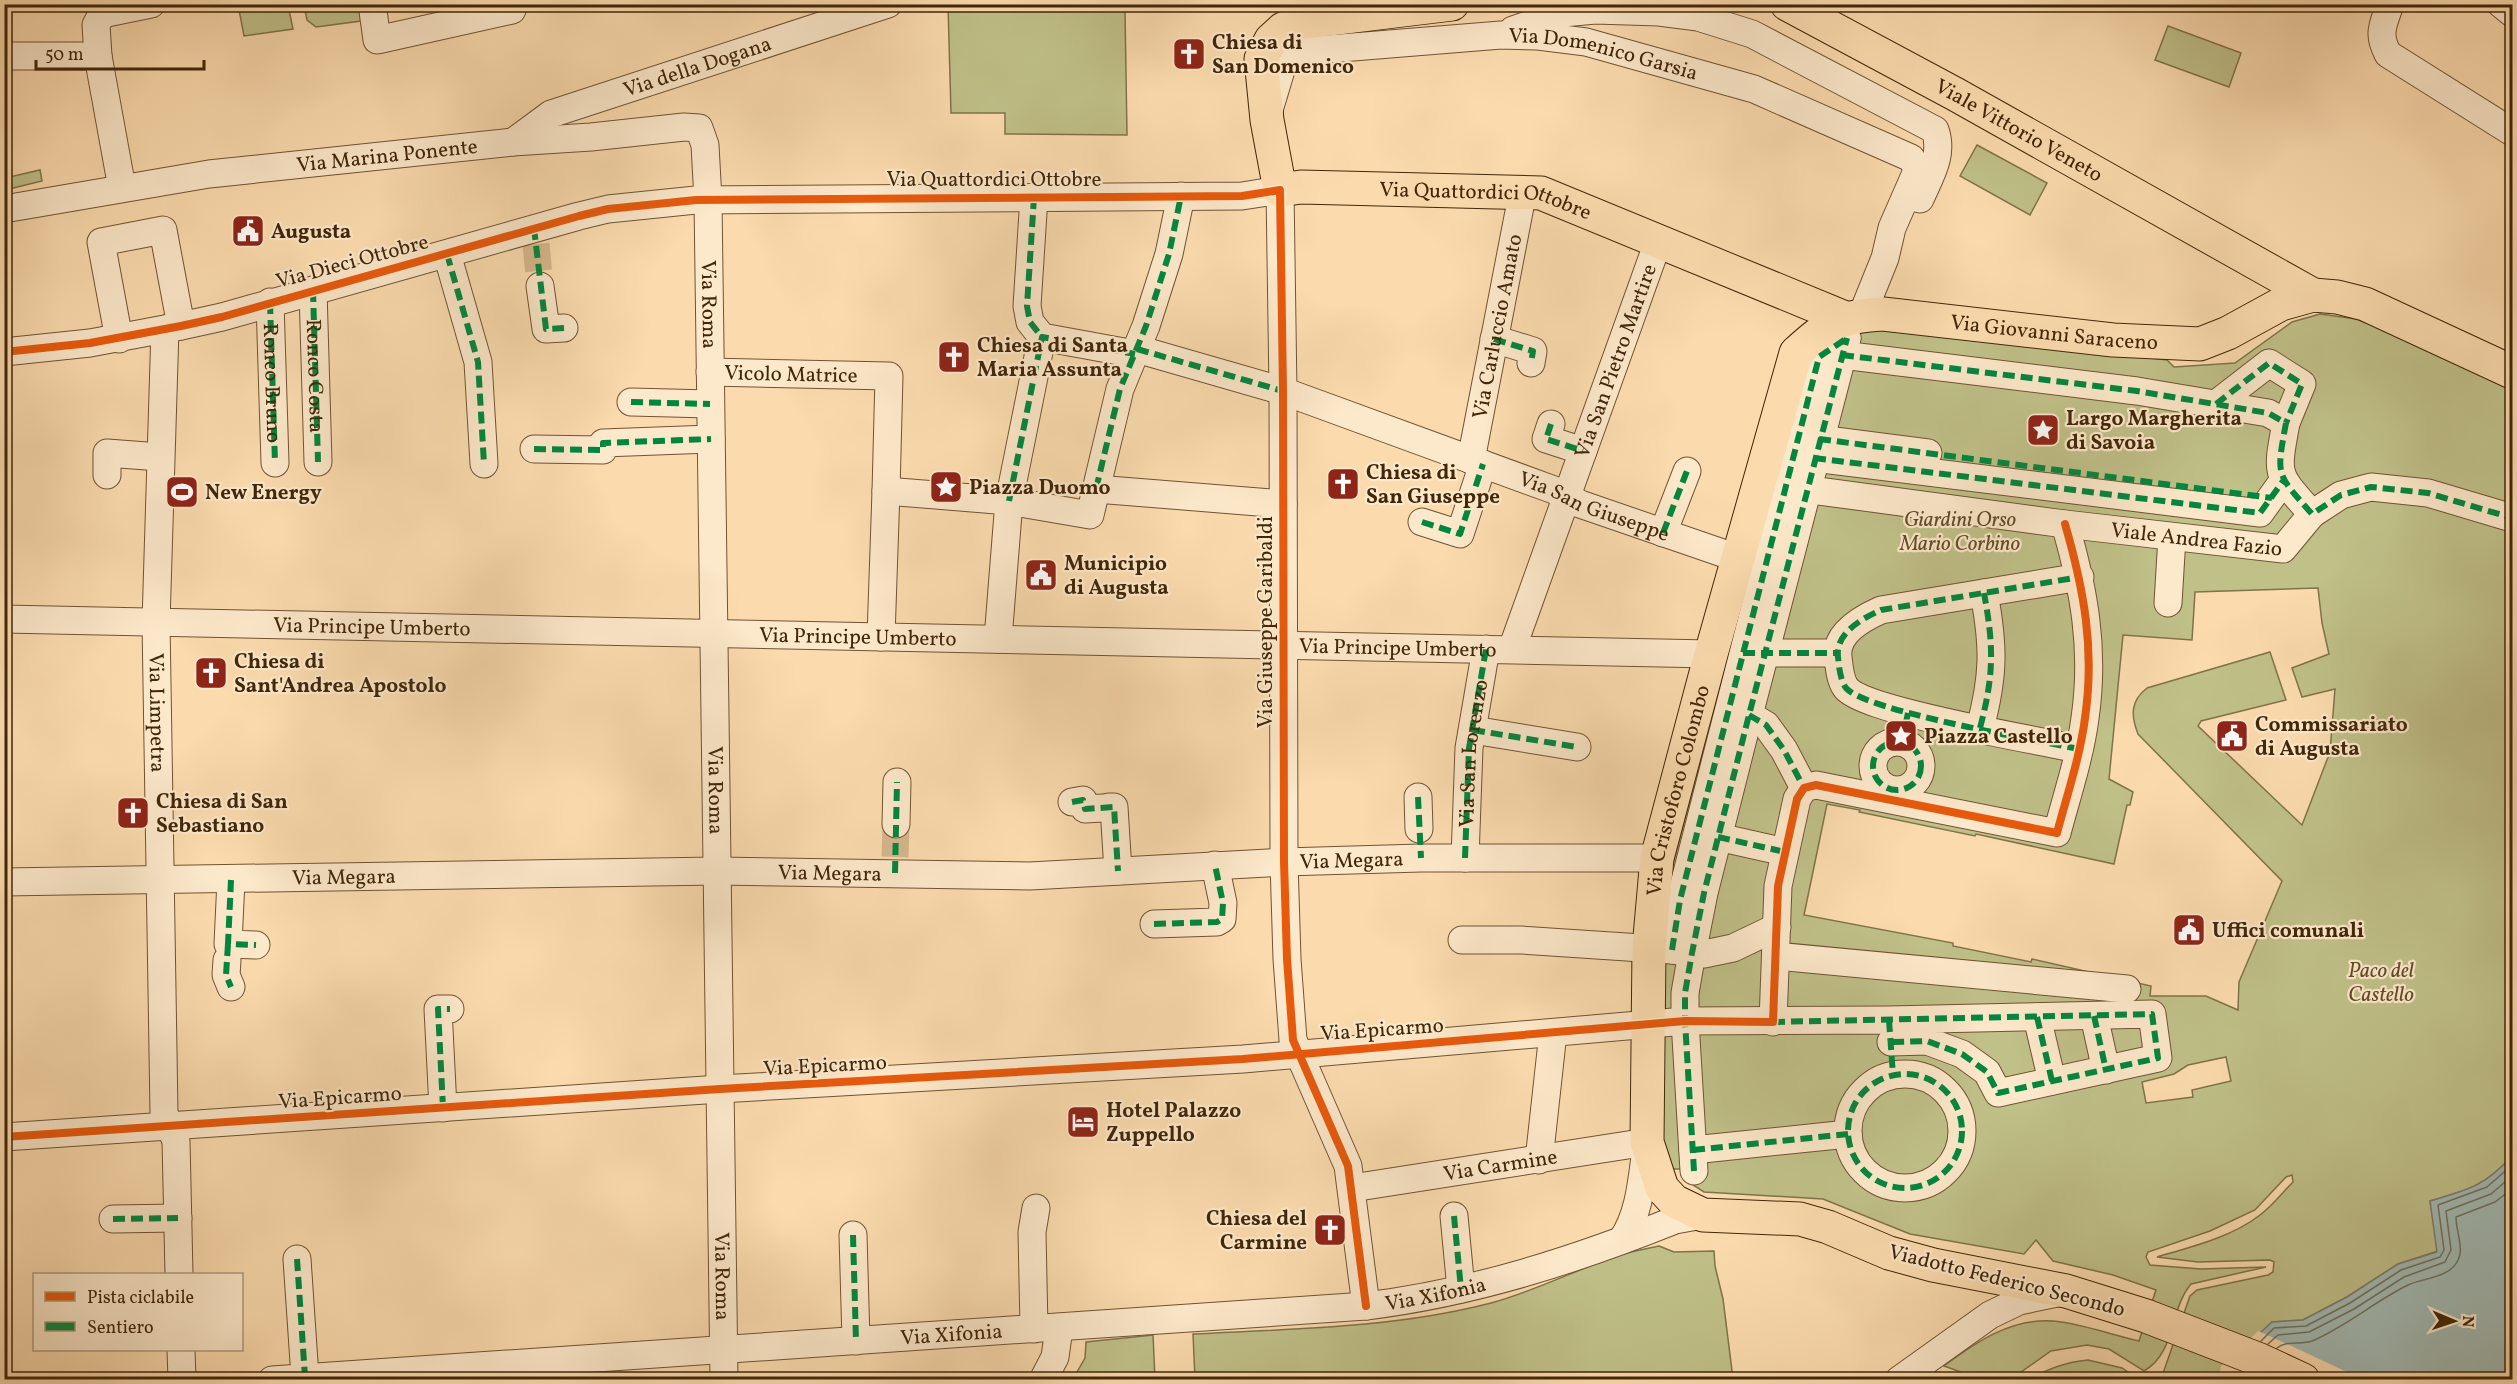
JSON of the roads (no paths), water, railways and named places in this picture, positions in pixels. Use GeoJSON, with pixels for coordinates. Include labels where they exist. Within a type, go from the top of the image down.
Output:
{"type":"FeatureCollection","features":[{"type":"Feature","properties":{"kind":"main road"},"geometry":{"type":"LineString","coordinates":[[1280,190],[1267,120],[1271,40],[1283,29],[1296,24],[1452,4]]}},
{"type":"Feature","properties":{"kind":"main road","name":"Viale Vittorio Veneto"},"geometry":{"type":"LineString","coordinates":[[1787,4],[1955,93],[2313,295]]}},
{"type":"Feature","properties":{"kind":"main road","name":"Via Quattordici Ottobre"},"geometry":{"type":"LineString","coordinates":[[1280,190],[1301,187],[1541,193],[1811,305],[1854,316]]}},
{"type":"Feature","properties":{"kind":"main road"},"geometry":{"type":"LineString","coordinates":[[2243,325],[2255,294],[2254,270],[2248,258]]}},
{"type":"Feature","properties":{"kind":"main road"},"geometry":{"type":"LineString","coordinates":[[2313,295],[2337,297],[2365,304],[2512,372]]}},
{"type":"Feature","properties":{"kind":"main road","name":"Via Giovanni Saraceno"},"geometry":{"type":"LineString","coordinates":[[1854,316],[1883,314],[2113,340],[2200,344],[2243,325],[2281,304],[2313,295]]}},
{"type":"Feature","properties":{"kind":"main road"},"geometry":{"type":"LineString","coordinates":[[1796,353],[1821,330],[1854,316]]}},
{"type":"Feature","properties":{"kind":"main road","name":"Via Cristoforo Colombo"},"geometry":{"type":"LineString","coordinates":[[1703,1215],[1674,1201],[1662,1188],[1647,1142],[1648,1024],[1671,950],[1657,858],[1739,653],[1737,558],[1783,486],[1796,353]]}},
{"type":"Feature","properties":{"kind":"main road","name":"Viadotto Federico Secondo"},"geometry":{"type":"LineString","coordinates":[[1703,1215],[1800,1219],[1828,1227],[1889,1253],[1933,1265],[2066,1291],[2146,1316],[2260,1360],[2303,1380]]}},
{"type":"Feature","properties":{"kind":"street"},"geometry":{"type":"LineString","coordinates":[[122,188],[98,56],[96,25],[102,14],[151,4]]}},
{"type":"Feature","properties":{"kind":"street"},"geometry":{"type":"LineString","coordinates":[[372,4],[377,40],[512,9],[511,4]]}},
{"type":"Feature","properties":{"kind":"street","name":"Via della Dogana"},"geometry":{"type":"LineString","coordinates":[[513,142],[550,114],[888,4]]}},
{"type":"Feature","properties":{"kind":"street"},"geometry":{"type":"LineString","coordinates":[[2390,4],[2381,32],[2381,40],[2388,54],[2512,132]]}},
{"type":"Feature","properties":{"kind":"street"},"geometry":{"type":"LineString","coordinates":[[2501,4],[2512,13]]}},
{"type":"Feature","properties":{"kind":"street"},"geometry":{"type":"LineString","coordinates":[[1501,35],[1563,14],[1595,10],[1659,12],[1698,17],[1752,34],[1935,130],[1940,142],[1939,156],[1904,234],[1885,258],[1854,316]]}},
{"type":"Feature","properties":{"kind":"street","name":"Via Domenico Garsia"},"geometry":{"type":"LineString","coordinates":[[1271,64],[1284,60],[1291,52],[1501,35],[1538,36],[1586,42],[1754,89],[1911,158],[1916,166],[1916,173],[1892,228],[1885,258]]}},
{"type":"Feature","properties":{"kind":"street"},"geometry":{"type":"LineString","coordinates":[[4,56],[98,56]]}},
{"type":"Feature","properties":{"kind":"street","name":"Via Marina Ponente"},"geometry":{"type":"LineString","coordinates":[[4,209],[209,174],[513,142],[591,137],[684,127],[699,128],[705,145],[708,200]]}},
{"type":"Feature","properties":{"kind":"street","name":"Via Quattordici Ottobre"},"geometry":{"type":"LineString","coordinates":[[708,200],[1242,196],[1280,190]]}},
{"type":"Feature","properties":{"kind":"street","name":"Via Giuseppe Garibaldi"},"geometry":{"type":"LineString","coordinates":[[1280,190],[1284,862],[1287,970],[1293,1040],[1348,1166],[1366,1306]]}},
{"type":"Feature","properties":{"kind":"street","name":"Via Carluccio Amato"},"geometry":{"type":"LineString","coordinates":[[1422,522],[1460,534],[1477,462],[1494,339],[1523,192]]}},
{"type":"Feature","properties":{"kind":"street"},"geometry":{"type":"LineString","coordinates":[[881,637],[886,491],[1016,502],[1090,515],[1120,389],[1140,345],[1169,254],[1181,196]]}},
{"type":"Feature","properties":{"kind":"street"},"geometry":{"type":"LineString","coordinates":[[998,639],[1016,502],[1042,337],[1030,322],[1027,306],[1034,197]]}},
{"type":"Feature","properties":{"kind":"street","name":"Via Dieci Ottobre"},"geometry":{"type":"LineString","coordinates":[[4,352],[119,339],[173,327],[447,254],[535,236],[608,209],[708,200]]}},
{"type":"Feature","properties":{"kind":"street","name":"Via Roma"},"geometry":{"type":"LineString","coordinates":[[708,200],[724,1380]]}},
{"type":"Feature","properties":{"kind":"street","name":"Via Limpetra"},"geometry":{"type":"LineString","coordinates":[[119,339],[101,242],[163,230],[173,327],[160,457],[156,622],[159,881],[164,1113],[176,1141],[179,1273]]}},
{"type":"Feature","properties":{"kind":"street","name":"Via San Pietro Martire"},"geometry":{"type":"LineString","coordinates":[[1499,649],[1567,497],[1658,242]]}},
{"type":"Feature","properties":{"kind":"street"},"geometry":{"type":"LineString","coordinates":[[447,254],[477,362],[484,464]]}},
{"type":"Feature","properties":{"kind":"street"},"geometry":{"type":"LineString","coordinates":[[540,286],[546,329],[564,328]]}},
{"type":"Feature","properties":{"kind":"street","name":"Ronco Costa"},"geometry":{"type":"LineString","coordinates":[[313,290],[318,462]]}},
{"type":"Feature","properties":{"kind":"street","name":"Ronco Bruno"},"geometry":{"type":"LineString","coordinates":[[270,302],[275,463]]}},
{"type":"Feature","properties":{"kind":"street"},"geometry":{"type":"LineString","coordinates":[[1796,353],[1811,305]]}},
{"type":"Feature","properties":{"kind":"street","name":"Via San Giuseppe"},"geometry":{"type":"LineString","coordinates":[[1042,337],[1140,345],[1282,391],[1477,462],[1580,504],[1737,558]]}},
{"type":"Feature","properties":{"kind":"street"},"geometry":{"type":"LineString","coordinates":[[1783,486],[1816,449],[1847,338],[1819,357],[1783,486],[1739,653],[1680,900],[1671,950],[1685,993],[1694,1161],[1848,1134]]}},
{"type":"Feature","properties":{"kind":"street"},"geometry":{"type":"LineString","coordinates":[[1494,339],[1533,351],[1531,363]]}},
{"type":"Feature","properties":{"kind":"street"},"geometry":{"type":"LineString","coordinates":[[1842,355],[2216,404],[2268,413],[2286,423]]}},
{"type":"Feature","properties":{"kind":"street"},"geometry":{"type":"LineString","coordinates":[[2216,404],[2269,363],[2302,384],[2286,423],[2278,463],[2278,490]]}},
{"type":"Feature","properties":{"kind":"street","name":"Vicolo Matrice"},"geometry":{"type":"LineString","coordinates":[[710,372],[889,376],[886,491]]}},
{"type":"Feature","properties":{"kind":"street"},"geometry":{"type":"LineString","coordinates":[[631,402],[711,404]]}},
{"type":"Feature","properties":{"kind":"street"},"geometry":{"type":"LineString","coordinates":[[1551,424],[1546,439],[1583,451]]}},
{"type":"Feature","properties":{"kind":"street"},"geometry":{"type":"LineString","coordinates":[[534,449],[603,450],[603,443],[711,439]]}},
{"type":"Feature","properties":{"kind":"street"},"geometry":{"type":"LineString","coordinates":[[1816,449],[2278,490],[2312,514],[2341,495],[2371,488],[2428,493],[2512,518]]}},
{"type":"Feature","properties":{"kind":"street"},"geometry":{"type":"LineString","coordinates":[[107,475],[107,453],[160,457]]}},
{"type":"Feature","properties":{"kind":"street"},"geometry":{"type":"LineString","coordinates":[[1664,533],[1687,471]]}},
{"type":"Feature","properties":{"kind":"street","name":"Viale Andrea Fazio"},"geometry":{"type":"LineString","coordinates":[[1783,486],[2065,524],[2283,549],[2312,514]]}},
{"type":"Feature","properties":{"kind":"street"},"geometry":{"type":"LineString","coordinates":[[1096,489],[1283,504]]}},
{"type":"Feature","properties":{"kind":"street"},"geometry":{"type":"LineString","coordinates":[[1773,1022],[1778,886],[1797,799],[1804,788],[1816,785],[1891,795],[2057,833],[2079,749],[2085,719],[2090,669],[2088,621],[2080,577],[2065,524]]}},
{"type":"Feature","properties":{"kind":"street"},"geometry":{"type":"LineString","coordinates":[[2168,603],[2172,537]]}},
{"type":"Feature","properties":{"kind":"street"},"geometry":{"type":"LineString","coordinates":[[2079,749],[1908,713],[1868,702],[1846,688],[1839,669],[1837,653],[1847,630],[1865,617],[1881,610],[2080,577]]}},
{"type":"Feature","properties":{"kind":"street"},"geometry":{"type":"LineString","coordinates":[[1980,729],[1990,689],[1992,660],[1990,628],[1984,593]]}},
{"type":"Feature","properties":{"kind":"street","name":"Via Principe Umberto"},"geometry":{"type":"LineString","coordinates":[[4,619],[1283,645],[1837,653]]}},
{"type":"Feature","properties":{"kind":"street","name":"Via San Lorenzo"},"geometry":{"type":"LineString","coordinates":[[1465,858],[1470,748],[1473,730],[1499,649]]}},
{"type":"Feature","properties":{"kind":"street"},"geometry":{"type":"LineString","coordinates":[[1671,950],[1718,837],[1749,715],[1739,653]]}},
{"type":"Feature","properties":{"kind":"street"},"geometry":{"type":"LineString","coordinates":[[1891,795],[1876,777],[1873,766],[1875,756],[1881,747],[1891,742],[1902,741],[1908,713]]}},
{"type":"Feature","properties":{"kind":"street"},"geometry":{"type":"LineString","coordinates":[[1749,715],[1766,724],[1784,750],[1804,788]]}},
{"type":"Feature","properties":{"kind":"street"},"geometry":{"type":"LineString","coordinates":[[1473,730],[1577,747]]}},
{"type":"Feature","properties":{"kind":"street"},"geometry":{"type":"LineString","coordinates":[[896,824],[897,782]]}},
{"type":"Feature","properties":{"kind":"street"},"geometry":{"type":"LineString","coordinates":[[1418,797],[1420,844]]}},
{"type":"Feature","properties":{"kind":"street"},"geometry":{"type":"LineString","coordinates":[[1072,802],[1083,800],[1085,809],[1114,807],[1118,871]]}},
{"type":"Feature","properties":{"kind":"street"},"geometry":{"type":"LineString","coordinates":[[1718,837],[1785,852]]}},
{"type":"Feature","properties":{"kind":"street","name":"Via Megara"},"geometry":{"type":"LineString","coordinates":[[4,882],[717,871],[895,865],[1030,876],[1284,862],[1420,844],[1465,858],[1657,858]]}},
{"type":"Feature","properties":{"kind":"street"},"geometry":{"type":"LineString","coordinates":[[1154,924],[1217,922],[1222,919],[1223,903],[1215,865]]}},
{"type":"Feature","properties":{"kind":"street"},"geometry":{"type":"LineString","coordinates":[[231,880],[226,975],[231,987]]}},
{"type":"Feature","properties":{"kind":"street"},"geometry":{"type":"LineString","coordinates":[[1462,940],[1521,940],[1704,954],[1733,948],[1777,927]]}},
{"type":"Feature","properties":{"kind":"street"},"geometry":{"type":"LineString","coordinates":[[228,952],[256,945]]}},
{"type":"Feature","properties":{"kind":"street"},"geometry":{"type":"LineString","coordinates":[[1776,956],[2127,989]]}},
{"type":"Feature","properties":{"kind":"street"},"geometry":{"type":"LineString","coordinates":[[442,1108],[438,1009],[450,1009]]}},
{"type":"Feature","properties":{"kind":"street"},"geometry":{"type":"LineString","coordinates":[[2152,1014],[2158,1058],[1998,1093],[1987,1072],[1962,1054],[1890,1031],[2037,1017],[2152,1014]]}},
{"type":"Feature","properties":{"kind":"street"},"geometry":{"type":"LineString","coordinates":[[2094,1016],[2106,1070]]}},
{"type":"Feature","properties":{"kind":"street"},"geometry":{"type":"LineString","coordinates":[[2037,1017],[2052,1082]]}},
{"type":"Feature","properties":{"kind":"street","name":"Via Epicarmo"},"geometry":{"type":"LineString","coordinates":[[4,1137],[720,1089],[1231,1060],[1685,1021],[1773,1022],[1890,1031]]}},
{"type":"Feature","properties":{"kind":"street"},"geometry":{"type":"LineString","coordinates":[[1890,1031],[1893,1075]]}},
{"type":"Feature","properties":{"kind":"street"},"geometry":{"type":"LineString","coordinates":[[1539,1160],[1553,1034]]}},
{"type":"Feature","properties":{"kind":"street"},"geometry":{"type":"LineString","coordinates":[[1893,1075],[1915,1075],[1935,1082],[1951,1097],[1960,1117],[1962,1138],[1955,1159],[1942,1176],[1923,1186],[1901,1189],[1880,1184],[1863,1171],[1851,1153],[1848,1134],[1851,1112],[1860,1095],[1875,1082],[1893,1075]]}},
{"type":"Feature","properties":{"kind":"street"},"geometry":{"type":"LineString","coordinates":[[1622,1240],[1632,1226],[1639,1199],[1647,1142]]}},
{"type":"Feature","properties":{"kind":"street","name":"Via Carmine"},"geometry":{"type":"LineString","coordinates":[[1352,1188],[1647,1142]]}},
{"type":"Feature","properties":{"kind":"street"},"geometry":{"type":"LineString","coordinates":[[1036,1208],[1032,1232],[1047,1328],[1055,1357],[1043,1380]]}},
{"type":"Feature","properties":{"kind":"street","name":"Via Xifonia"},"geometry":{"type":"LineString","coordinates":[[272,1380],[305,1377],[508,1372],[723,1348],[1366,1306],[1413,1300],[1510,1279],[1675,1220],[1703,1215]]}},
{"type":"Feature","properties":{"kind":"street"},"geometry":{"type":"LineString","coordinates":[[1454,1216],[1461,1289]]}},
{"type":"Feature","properties":{"kind":"street"},"geometry":{"type":"LineString","coordinates":[[113,1219],[178,1218]]}},
{"type":"Feature","properties":{"kind":"street"},"geometry":{"type":"LineString","coordinates":[[853,1235],[856,1341]]}},
{"type":"Feature","properties":{"kind":"street"},"geometry":{"type":"LineString","coordinates":[[297,1259],[305,1377]]}},
{"type":"Feature","properties":{"kind":"street"},"geometry":{"type":"LineString","coordinates":[[1899,1380],[1990,1315],[2019,1301],[2066,1291]]}},
{"type":"Feature","properties":{"kind":"street"},"geometry":{"type":"LineString","coordinates":[[182,1351],[182,1380]]}},
{"type":"Feature","properties":{"kind":"water"},"geometry":{"type":"Polygon","coordinates":[[[2512,1156],[2512,1379],[2222,1380],[2223,1367],[2272,1322],[2303,1320],[2347,1297],[2398,1264],[2437,1252],[2430,1201],[2475,1186],[2493,1174],[2512,1156]]]}},
{"type":"Feature","properties":{"kind":"tunnel"},"geometry":{"type":"LineString","coordinates":[[536,244],[540,286]]}},
{"type":"Feature","properties":{"kind":"tunnel"},"geometry":{"type":"LineString","coordinates":[[895,857],[896,824]]}},
{"type":"Feature","properties":{"kind":"place","name":"Chiesa di San Domenico"},"geometry":{"type":"Point","coordinates":[1189,54]}},
{"type":"Feature","properties":{"kind":"place","name":"Augusta"},"geometry":{"type":"Point","coordinates":[248,231]}},
{"type":"Feature","properties":{"kind":"place","name":"Chiesa di Santa Maria Assunta"},"geometry":{"type":"Point","coordinates":[954,357]}},
{"type":"Feature","properties":{"kind":"place","name":"Largo Margherita di Savoia"},"geometry":{"type":"Point","coordinates":[2043,430]}},
{"type":"Feature","properties":{"kind":"place","name":"Chiesa di San Giuseppe"},"geometry":{"type":"Point","coordinates":[1343,484]}},
{"type":"Feature","properties":{"kind":"place","name":"Piazza Duomo"},"geometry":{"type":"Point","coordinates":[946,487]}},
{"type":"Feature","properties":{"kind":"place","name":"New Energy"},"geometry":{"type":"Point","coordinates":[182,492]}},
{"type":"Feature","properties":{"kind":"place","name":"Municipio di Augusta"},"geometry":{"type":"Point","coordinates":[1041,575]}},
{"type":"Feature","properties":{"kind":"place","name":"Chiesa di Sant'Andrea Apostolo"},"geometry":{"type":"Point","coordinates":[211,673]}},
{"type":"Feature","properties":{"kind":"place","name":"Piazza Castello"},"geometry":{"type":"Point","coordinates":[1901,736]}},
{"type":"Feature","properties":{"kind":"place","name":"Commissariato di Augusta"},"geometry":{"type":"Point","coordinates":[2232,736]}},
{"type":"Feature","properties":{"kind":"place","name":"Chiesa di San Sebastiano"},"geometry":{"type":"Point","coordinates":[133,813]}},
{"type":"Feature","properties":{"kind":"place","name":"Uffici comunali"},"geometry":{"type":"Point","coordinates":[2189,930]}},
{"type":"Feature","properties":{"kind":"place","name":"Hotel Palazzo Zuppello"},"geometry":{"type":"Point","coordinates":[1083,1122]}},
{"type":"Feature","properties":{"kind":"place","name":"Chiesa del Carmine"},"geometry":{"type":"Point","coordinates":[1330,1230]}},
{"type":"Feature","properties":{"kind":"park label","name":"Giardini Orso Mario Corbino"},"geometry":{"type":"Point","coordinates":[1960,531]}},
{"type":"Feature","properties":{"kind":"park label","name":"Paco del Castello"},"geometry":{"type":"Point","coordinates":[2381,982]}}]}
